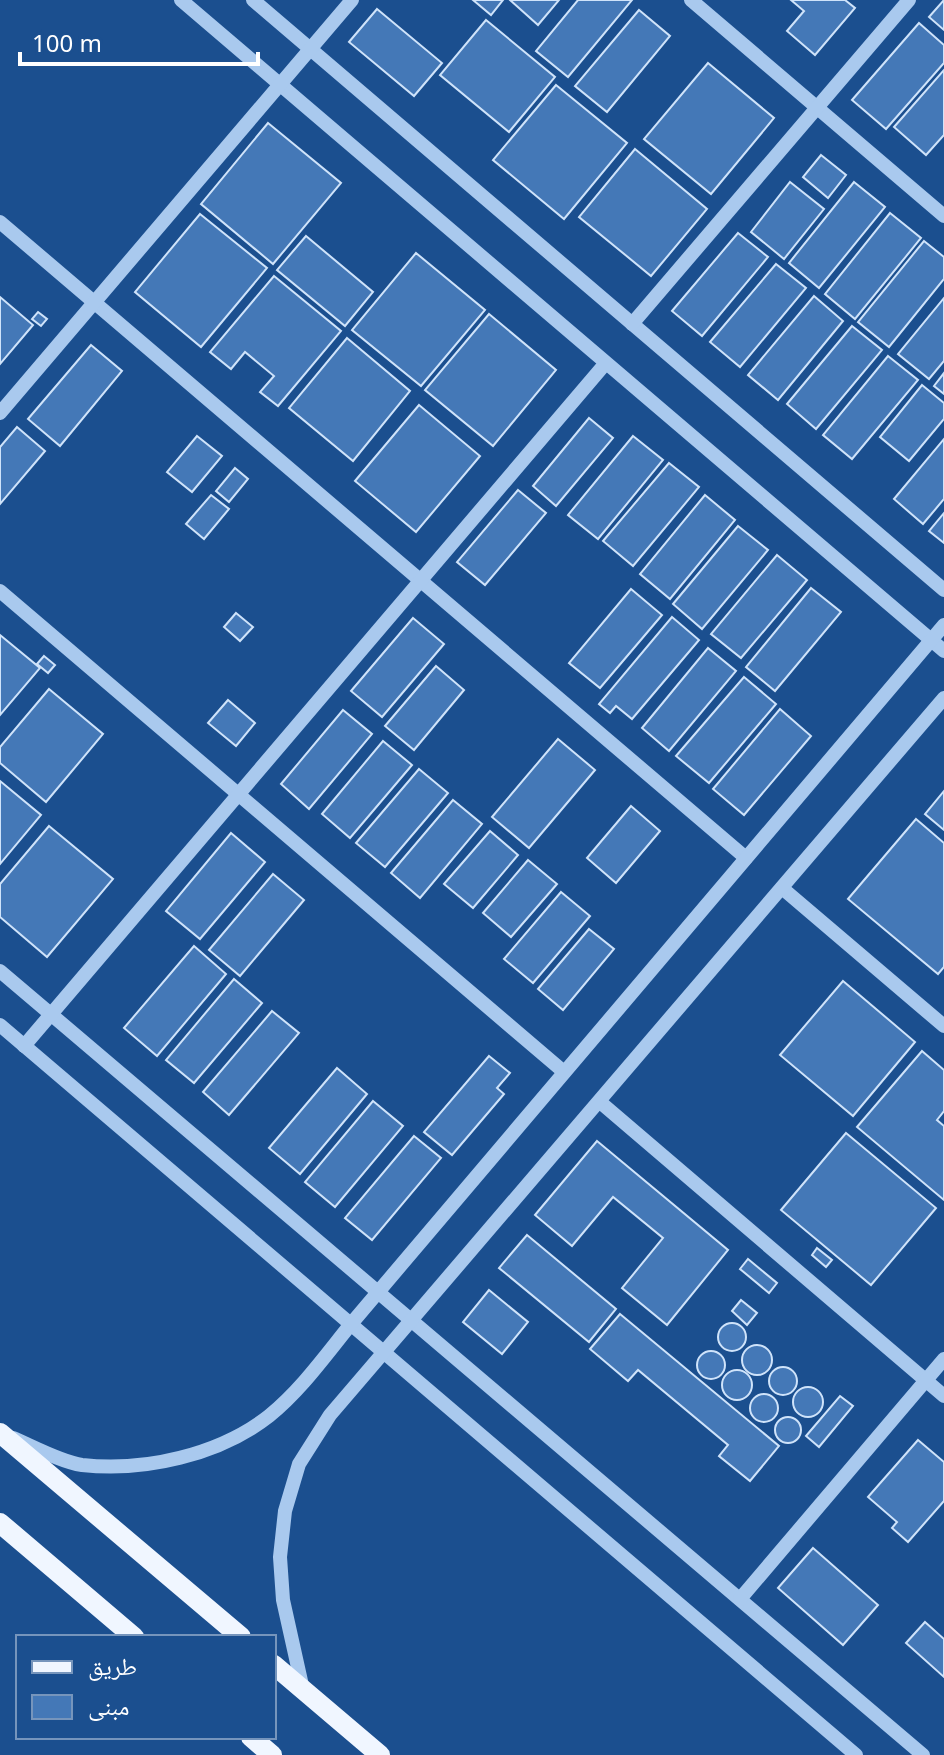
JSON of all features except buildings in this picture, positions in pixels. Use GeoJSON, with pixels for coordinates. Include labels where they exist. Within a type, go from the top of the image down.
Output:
{"type":"FeatureCollection","features":[{"type":"Feature","properties":{"kind":"main road"},"geometry":{"type":"LineString","coordinates":[[0,1433],[239,1635]]}},
{"type":"Feature","properties":{"kind":"main road"},"geometry":{"type":"LineString","coordinates":[[0,1523],[132,1635]]}},
{"type":"Feature","properties":{"kind":"main road"},"geometry":{"type":"LineString","coordinates":[[276,1667],[380,1755]]}},
{"type":"Feature","properties":{"kind":"main road"},"geometry":{"type":"LineString","coordinates":[[254,1744],[272,1755]]}},
{"type":"Feature","properties":{"kind":"street"},"geometry":{"type":"LineString","coordinates":[[181,0],[944,651]]}},
{"type":"Feature","properties":{"kind":"street"},"geometry":{"type":"LineString","coordinates":[[253,0],[944,590]]}},
{"type":"Feature","properties":{"kind":"street"},"geometry":{"type":"LineString","coordinates":[[0,413],[352,0]]}},
{"type":"Feature","properties":{"kind":"street"},"geometry":{"type":"LineString","coordinates":[[691,0],[944,216]]}},
{"type":"Feature","properties":{"kind":"street"},"geometry":{"type":"LineString","coordinates":[[632,324],[909,0]]}},
{"type":"Feature","properties":{"kind":"street"},"geometry":{"type":"LineString","coordinates":[[0,222],[746,858]]}},
{"type":"Feature","properties":{"kind":"street"},"geometry":{"type":"LineString","coordinates":[[24,1046],[605,364]]}},
{"type":"Feature","properties":{"kind":"street"},"geometry":{"type":"LineString","coordinates":[[0,591],[564,1072]]}},
{"type":"Feature","properties":{"kind":"street"},"geometry":{"type":"LineString","coordinates":[[0,1433],[80,1465],[131,1464],[179,1460],[214,1447],[268,1417],[311,1374],[944,625]]}},
{"type":"Feature","properties":{"kind":"street"},"geometry":{"type":"LineString","coordinates":[[303,1690],[283,1600],[280,1557],[285,1511],[299,1464],[330,1415],[413,1322],[944,698]]}},
{"type":"Feature","properties":{"kind":"street"},"geometry":{"type":"LineString","coordinates":[[782,888],[944,1026]]}},
{"type":"Feature","properties":{"kind":"street"},"geometry":{"type":"LineString","coordinates":[[0,971],[923,1755]]}},
{"type":"Feature","properties":{"kind":"street"},"geometry":{"type":"LineString","coordinates":[[0,1025],[856,1755]]}},
{"type":"Feature","properties":{"kind":"street"},"geometry":{"type":"LineString","coordinates":[[600,1102],[944,1396]]}},
{"type":"Feature","properties":{"kind":"street"},"geometry":{"type":"LineString","coordinates":[[740,1599],[944,1359]]}}]}
